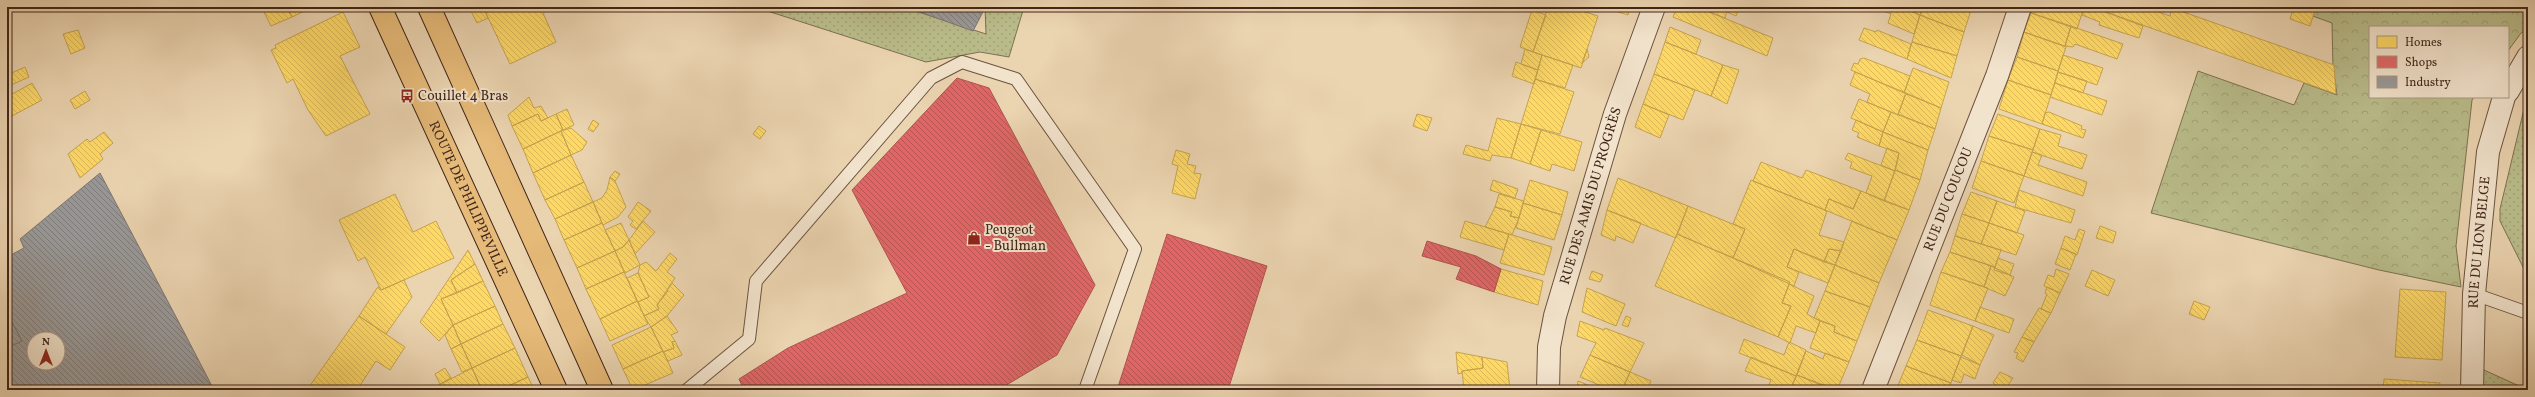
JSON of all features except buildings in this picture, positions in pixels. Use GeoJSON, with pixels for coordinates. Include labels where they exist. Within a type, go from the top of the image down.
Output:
{"type":"FeatureCollection","features":[{"type":"Feature","properties":{"kind":"main road","name":"ROUTE DE PHILIPPEVILLE"},"geometry":{"type":"LineString","coordinates":[[380,7],[556,390]]}},
{"type":"Feature","properties":{"kind":"main road"},"geometry":{"type":"LineString","coordinates":[[429,7],[602,390]]}},
{"type":"Feature","properties":{"kind":"street","name":"RUE DES AMIS DU PROGRÈS"},"geometry":{"type":"LineString","coordinates":[[1548,390],[1549,347],[1555,316],[1615,114],[1654,7]]}},
{"type":"Feature","properties":{"kind":"street","name":"RUE DU COUCOU"},"geometry":{"type":"LineString","coordinates":[[1873,390],[1998,76],[2020,7]]}},
{"type":"Feature","properties":{"kind":"street"},"geometry":{"type":"LineString","coordinates":[[2509,89],[2528,57]]}},
{"type":"Feature","properties":{"kind":"street","name":"RUE DU LION BELGE"},"geometry":{"type":"LineString","coordinates":[[2472,390],[2474,294],[2488,152],[2504,98]]}},
{"type":"Feature","properties":{"kind":"lane"},"geometry":{"type":"LineString","coordinates":[[687,390],[749,339],[756,281],[931,78],[962,62],[1016,79],[1135,249],[1085,390]]}},
{"type":"Feature","properties":{"kind":"lane"},"geometry":{"type":"LineString","coordinates":[[2474,294],[2528,313]]}},
{"type":"Feature","properties":{"kind":"green space"},"geometry":{"type":"Polygon","coordinates":[[[755,7],[903,7],[986,34],[985,7],[1024,7],[1009,57],[980,52],[926,62],[755,7]]]}},
{"type":"Feature","properties":{"kind":"green space"},"geometry":{"type":"Polygon","coordinates":[[[2300,7],[2528,7],[2528,29],[2521,33],[2509,50],[2509,26],[2369,26],[2369,98],[2473,98],[2456,246],[2461,287],[2379,270],[2151,213],[2198,71],[2294,105],[2304,83],[2337,95],[2333,67],[2332,23],[2299,11],[2300,7]]]}},
{"type":"Feature","properties":{"kind":"green space"},"geometry":{"type":"Polygon","coordinates":[[[2528,103],[2528,277],[2500,221],[2500,209],[2524,109],[2528,103]]]}},
{"type":"Feature","properties":{"kind":"green space"},"geometry":{"type":"Polygon","coordinates":[[[2473,365],[2528,390],[2476,390],[2473,365]]]}},
{"type":"Feature","properties":{"kind":"place","name":"Couillet 4 Bras"},"geometry":{"type":"Point","coordinates":[407,96]}},
{"type":"Feature","properties":{"kind":"place","name":"Peugeot - Bullman"},"geometry":{"type":"Point","coordinates":[974,238]}}]}
